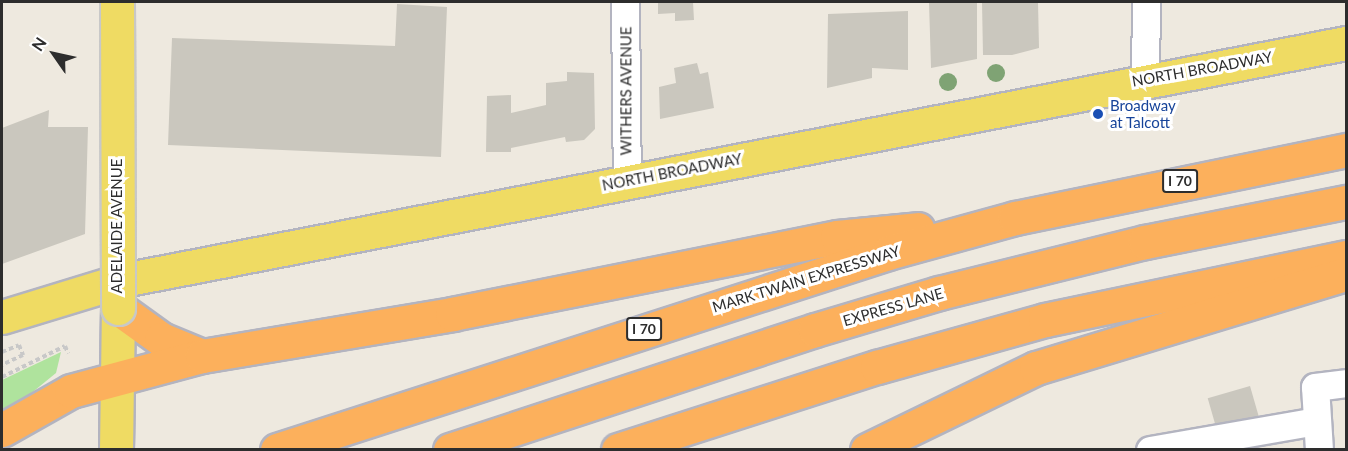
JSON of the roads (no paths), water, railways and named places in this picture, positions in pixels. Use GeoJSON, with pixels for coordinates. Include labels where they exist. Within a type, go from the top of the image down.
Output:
{"type":"FeatureCollection","features":[{"type":"Feature","properties":{"kind":"highway","name":"MARK TWAIN EXPRESSWAY"},"geometry":{"type":"LineString","coordinates":[[277,450],[804,278],[1015,218],[1347,150]]}},
{"type":"Feature","properties":{"kind":"highway","name":"EXPRESS LANE"},"geometry":{"type":"LineString","coordinates":[[450,450],[814,330],[939,293],[1145,242],[1347,202]]}},
{"type":"Feature","properties":{"kind":"highway"},"geometry":{"type":"LineString","coordinates":[[2,430],[71,391],[202,356],[463,312],[837,237],[1015,218]]}},
{"type":"Feature","properties":{"kind":"highway"},"geometry":{"type":"LineString","coordinates":[[618,450],[888,363],[1045,320],[1347,257]]}},
{"type":"Feature","properties":{"kind":"highway"},"geometry":{"type":"LineString","coordinates":[[867,450],[1036,368],[1347,274]]}},
{"type":"Feature","properties":{"kind":"highway"},"geometry":{"type":"LineString","coordinates":[[120,294],[161,339],[202,356]]}},
{"type":"Feature","properties":{"kind":"main road","name":"ADELAIDE AVENUE"},"geometry":{"type":"LineString","coordinates":[[116,441],[120,294],[117,2]]}},
{"type":"Feature","properties":{"kind":"main road","name":"NORTH BROADWAY"},"geometry":{"type":"LineString","coordinates":[[2,317],[120,294],[627,180],[1347,43]]}},
{"type":"Feature","properties":{"kind":"street","name":"ADELAIDE AVENUE"},"geometry":{"type":"LineString","coordinates":[[120,294],[126,2]]}},
{"type":"Feature","properties":{"kind":"street","name":"WITHERS AVENUE"},"geometry":{"type":"LineString","coordinates":[[625,2],[627,180]]}},
{"type":"Feature","properties":{"kind":"street"},"geometry":{"type":"LineString","coordinates":[[1146,2],[1146,80]]}},
{"type":"Feature","properties":{"kind":"street"},"geometry":{"type":"LineString","coordinates":[[1319,450],[1315,387],[1347,383]]}},
{"type":"Feature","properties":{"kind":"street"},"geometry":{"type":"LineString","coordinates":[[1150,450],[1317,421]]}},
{"type":"Feature","properties":{"kind":"place","name":"Broadway at Talcott"},"geometry":{"type":"Point","coordinates":[1098,114]}}]}
